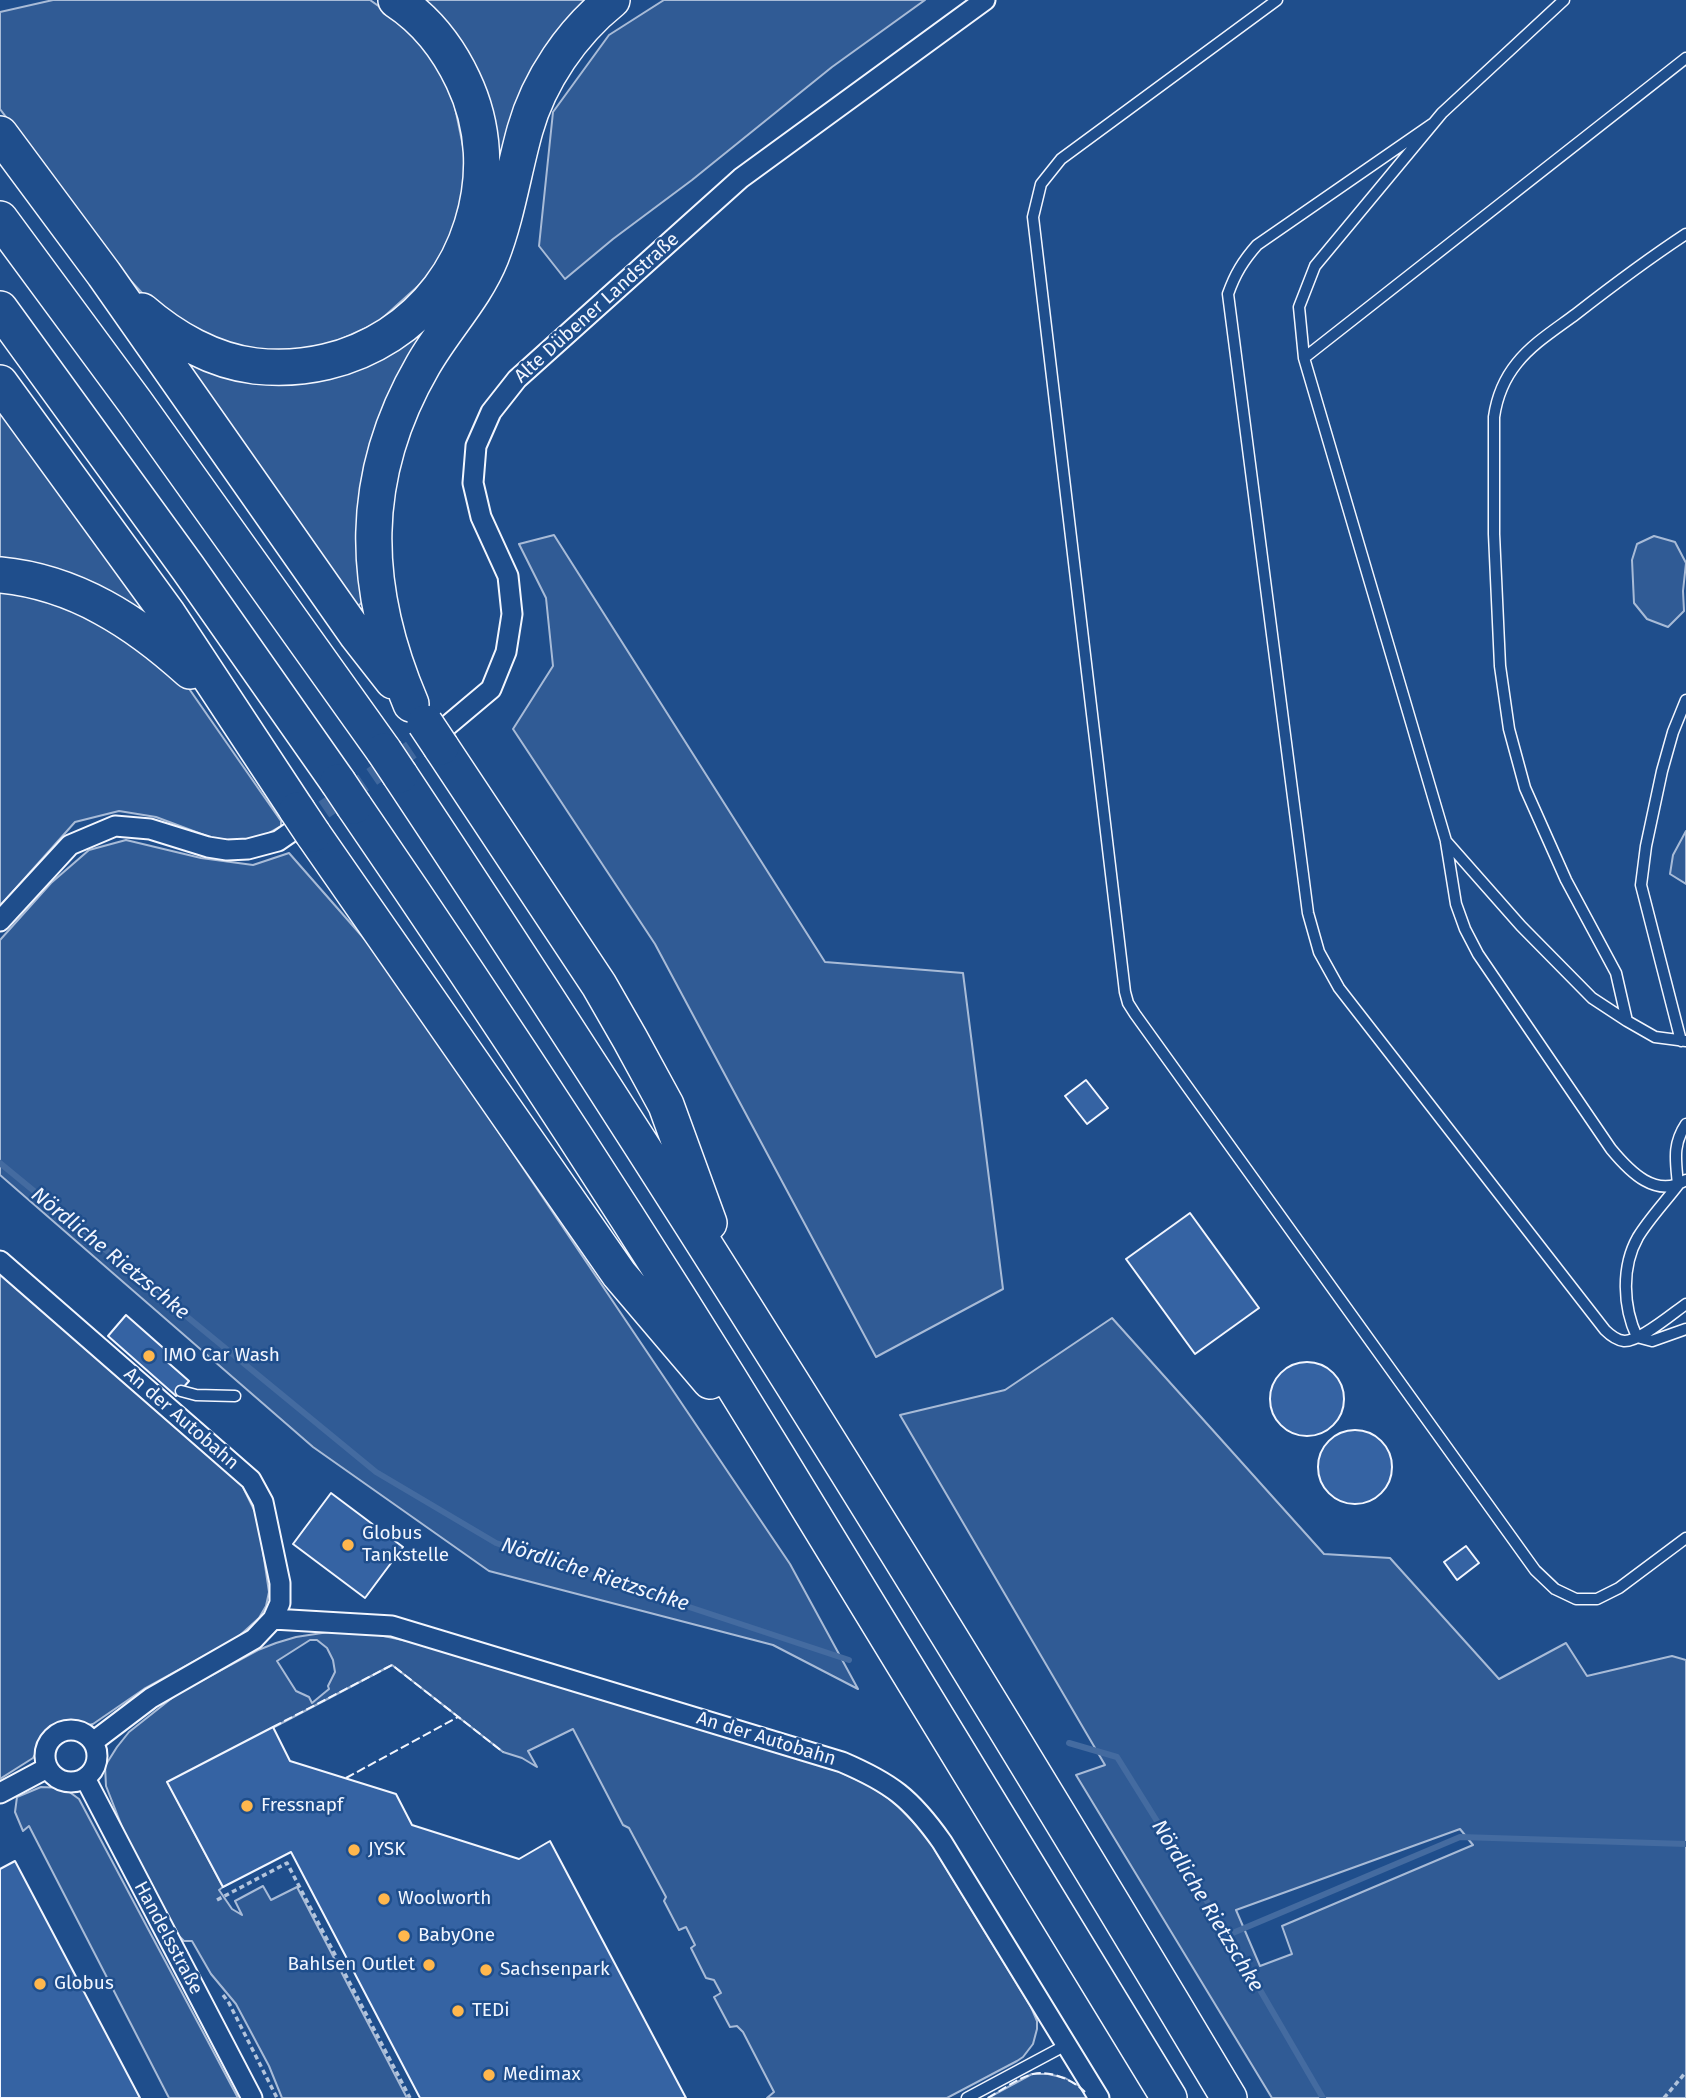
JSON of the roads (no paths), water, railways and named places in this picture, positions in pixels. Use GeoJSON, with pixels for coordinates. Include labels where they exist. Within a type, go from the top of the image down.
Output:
{"type":"FeatureCollection","features":[{"type":"Feature","properties":{"kind":"highway"},"geometry":{"type":"LineString","coordinates":[[104,274],[165,331],[222,358],[255,366],[326,363],[385,340],[419,312],[448,278],[467,242],[478,206],[482,154],[479,123],[470,94],[456,64],[437,37],[396,0]]}},
{"type":"Feature","properties":{"kind":"highway"},"geometry":{"type":"LineString","coordinates":[[612,0],[575,37],[542,88],[526,128],[503,225],[489,261],[473,293],[427,357],[405,395],[388,439],[376,489],[373,555],[395,667],[599,985],[666,1105],[730,1282]]}},
{"type":"Feature","properties":{"kind":"highway"},"geometry":{"type":"LineString","coordinates":[[0,134],[104,274],[357,635],[431,725]]}},
{"type":"Feature","properties":{"kind":"highway"},"geometry":{"type":"LineString","coordinates":[[0,219],[135,402],[392,763],[501,928],[730,1282],[1122,1919],[1229,2098]]}},
{"type":"Feature","properties":{"kind":"highway"},"geometry":{"type":"LineString","coordinates":[[0,309],[188,568],[488,1004],[776,1453],[1169,2098]]}},
{"type":"Feature","properties":{"kind":"highway"},"geometry":{"type":"LineString","coordinates":[[0,383],[168,614],[301,825],[619,1273],[682,1349],[776,1453]]}},
{"type":"Feature","properties":{"kind":"highway"},"geometry":{"type":"LineString","coordinates":[[0,575],[27,578],[52,586],[83,597],[130,621],[170,653],[232,713]]}},
{"type":"Feature","properties":{"kind":"street","name":"Alte Dübener Landstraße"},"geometry":{"type":"LineString","coordinates":[[431,725],[491,689],[506,652],[512,614],[508,576],[481,517],[473,484],[477,446],[491,412],[517,379],[741,178],[985,0]]}},
{"type":"Feature","properties":{"kind":"street"},"geometry":{"type":"LineString","coordinates":[[0,921],[70,845],[115,826],[150,829],[226,850],[248,849],[278,841],[301,825]]}},
{"type":"Feature","properties":{"kind":"street","name":"An der Autobahn"},"geometry":{"type":"LineString","coordinates":[[0,1261],[251,1480],[263,1502],[280,1583],[280,1603],[272,1619],[392,1626],[842,1762],[873,1775],[901,1794],[923,1816],[942,1842],[1099,2098]]}},
{"type":"Feature","properties":{"kind":"street"},"geometry":{"type":"LineString","coordinates":[[93,1742],[151,1698],[254,1639],[272,1619]]}},
{"type":"Feature","properties":{"kind":"street"},"geometry":{"type":"LineString","coordinates":[[64,1731],[78,1731],[93,1742],[97,1757],[95,1766],[85,1778],[65,1782],[57,1779],[47,1768],[45,1751],[48,1742],[55,1735],[64,1731]]}},
{"type":"Feature","properties":{"kind":"street"},"geometry":{"type":"LineString","coordinates":[[0,1793],[47,1768]]}},
{"type":"Feature","properties":{"kind":"street","name":"Handelsstraße"},"geometry":{"type":"LineString","coordinates":[[85,1778],[252,2098]]}},
{"type":"Feature","properties":{"kind":"lane"},"geometry":{"type":"LineString","coordinates":[[1277,0],[1061,159],[1041,184],[1033,217],[1125,992],[1135,1014],[1535,1570],[1555,1589],[1576,1599],[1597,1599],[1619,1588],[1686,1538]]}},
{"type":"Feature","properties":{"kind":"lane"},"geometry":{"type":"LineString","coordinates":[[1564,0],[1432,124],[1315,266],[1299,307],[1304,358],[1446,841],[1457,904],[1465,929],[1478,954],[1611,1149],[1640,1179],[1658,1187],[1682,1182]]}},
{"type":"Feature","properties":{"kind":"lane"},"geometry":{"type":"LineString","coordinates":[[1304,358],[1686,58]]}},
{"type":"Feature","properties":{"kind":"lane"},"geometry":{"type":"LineString","coordinates":[[1432,124],[1257,245],[1243,260],[1228,294],[1308,913],[1319,952],[1339,988],[1605,1331],[1616,1339],[1627,1341],[1686,1304]]}},
{"type":"Feature","properties":{"kind":"lane"},"geometry":{"type":"LineString","coordinates":[[1627,1021],[1616,973],[1566,880],[1525,788],[1509,729],[1499,652],[1494,534],[1494,417],[1504,382],[1518,361],[1538,342],[1686,234]]}},
{"type":"Feature","properties":{"kind":"lane"},"geometry":{"type":"LineString","coordinates":[[1446,841],[1521,926],[1592,998],[1655,1037],[1684,1041],[1641,885],[1646,846],[1662,771],[1686,700]]}},
{"type":"Feature","properties":{"kind":"lane"},"geometry":{"type":"LineString","coordinates":[[1682,1182],[1675,1153],[1677,1138],[1686,1124]]}},
{"type":"Feature","properties":{"kind":"lane"},"geometry":{"type":"LineString","coordinates":[[1637,1337],[1626,1302],[1628,1263],[1638,1238],[1682,1182]]}},
{"type":"Feature","properties":{"kind":"lane"},"geometry":{"type":"LineString","coordinates":[[1637,1337],[1652,1341],[1686,1329]]}},
{"type":"Feature","properties":{"kind":"lane"},"geometry":{"type":"LineString","coordinates":[[181,1391],[197,1395],[235,1396]]}},
{"type":"Feature","properties":{"kind":"lane"},"geometry":{"type":"LineString","coordinates":[[967,2098],[1066,2045]]}},
{"type":"Feature","properties":{"kind":"waterway","name":"Nördliche Rietzschke"},"geometry":{"type":"LineString","coordinates":[[0,1163],[376,1472],[496,1543],[849,1660]]}},
{"type":"Feature","properties":{"kind":"waterway","name":"Nördliche Rietzschke"},"geometry":{"type":"LineString","coordinates":[[1069,1743],[1117,1757],[1228,1935],[1323,2098]]}},
{"type":"Feature","properties":{"kind":"waterway"},"geometry":{"type":"LineString","coordinates":[[1228,1935],[1460,1837],[1686,1844]]}},
{"type":"Feature","properties":{"kind":"tunnel"},"geometry":{"type":"LineString","coordinates":[[300,826],[440,730]]}},
{"type":"Feature","properties":{"kind":"place","name":"IMO Car Wash"},"geometry":{"type":"Point","coordinates":[149,1356]}},
{"type":"Feature","properties":{"kind":"place","name":"Globus Tankstelle"},"geometry":{"type":"Point","coordinates":[348,1545]}},
{"type":"Feature","properties":{"kind":"place","name":"Fressnapf"},"geometry":{"type":"Point","coordinates":[247,1806]}},
{"type":"Feature","properties":{"kind":"place","name":"JYSK"},"geometry":{"type":"Point","coordinates":[354,1850]}},
{"type":"Feature","properties":{"kind":"place","name":"Woolworth"},"geometry":{"type":"Point","coordinates":[384,1899]}},
{"type":"Feature","properties":{"kind":"place","name":"BabyOne"},"geometry":{"type":"Point","coordinates":[404,1936]}},
{"type":"Feature","properties":{"kind":"place","name":"Bahlsen Outlet"},"geometry":{"type":"Point","coordinates":[429,1965]}},
{"type":"Feature","properties":{"kind":"place","name":"Sachsenpark"},"geometry":{"type":"Point","coordinates":[486,1970]}},
{"type":"Feature","properties":{"kind":"place","name":"Globus"},"geometry":{"type":"Point","coordinates":[40,1984]}},
{"type":"Feature","properties":{"kind":"place","name":"TEDi"},"geometry":{"type":"Point","coordinates":[458,2011]}},
{"type":"Feature","properties":{"kind":"place","name":"Medimax"},"geometry":{"type":"Point","coordinates":[489,2075]}}]}
